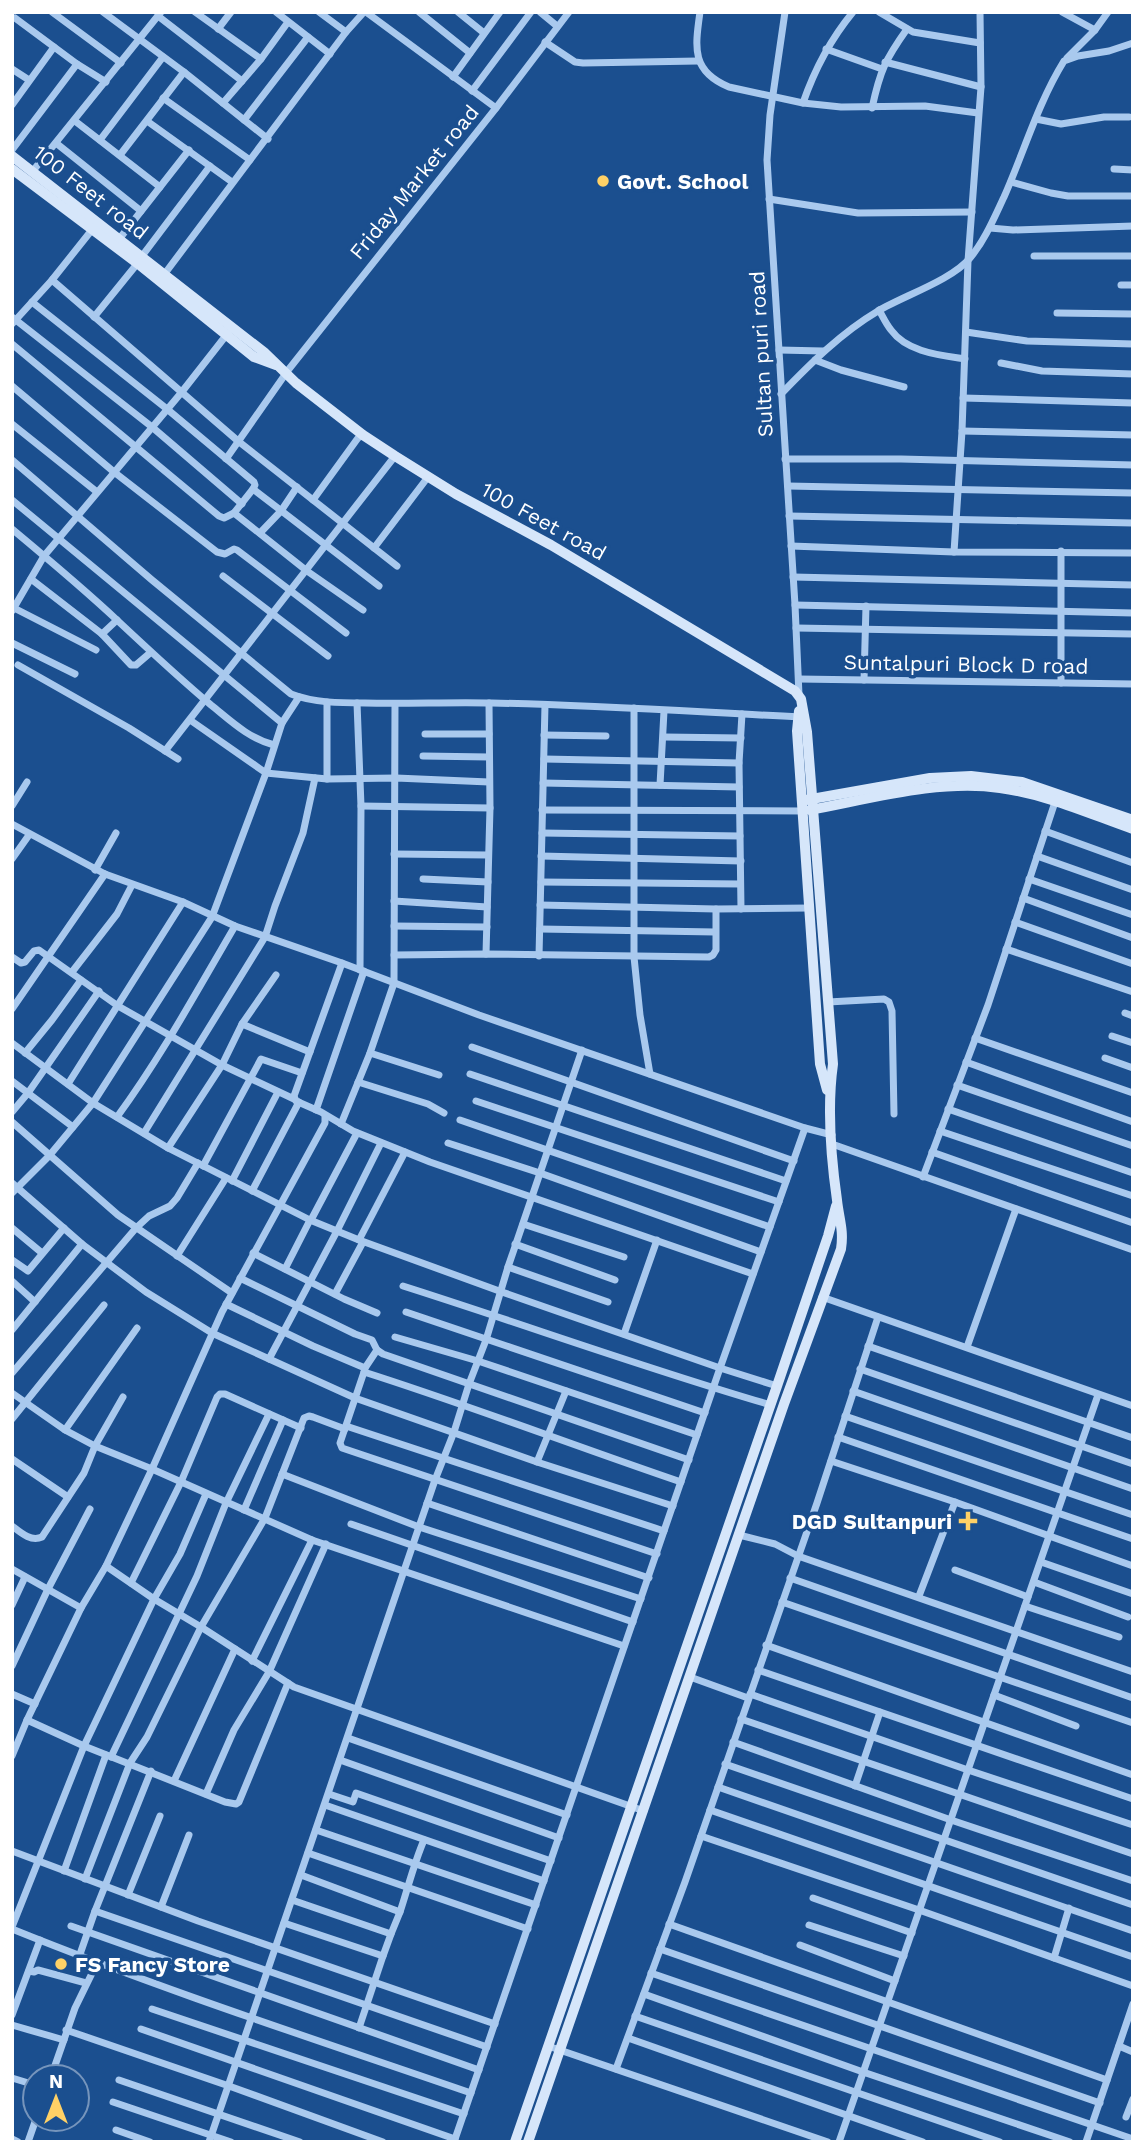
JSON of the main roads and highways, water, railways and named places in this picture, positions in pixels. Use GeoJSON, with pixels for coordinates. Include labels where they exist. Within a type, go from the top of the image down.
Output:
{"type":"FeatureCollection","features":[{"type":"Feature","properties":{"kind":"place","name":"Govt. School"},"geometry":{"type":"Point","coordinates":[603,181]}},
{"type":"Feature","properties":{"kind":"place","name":"DGD Sultanpuri"},"geometry":{"type":"Point","coordinates":[968,1521]}},
{"type":"Feature","properties":{"kind":"place","name":"FS Fancy Store"},"geometry":{"type":"Point","coordinates":[61,1964]}}]}
